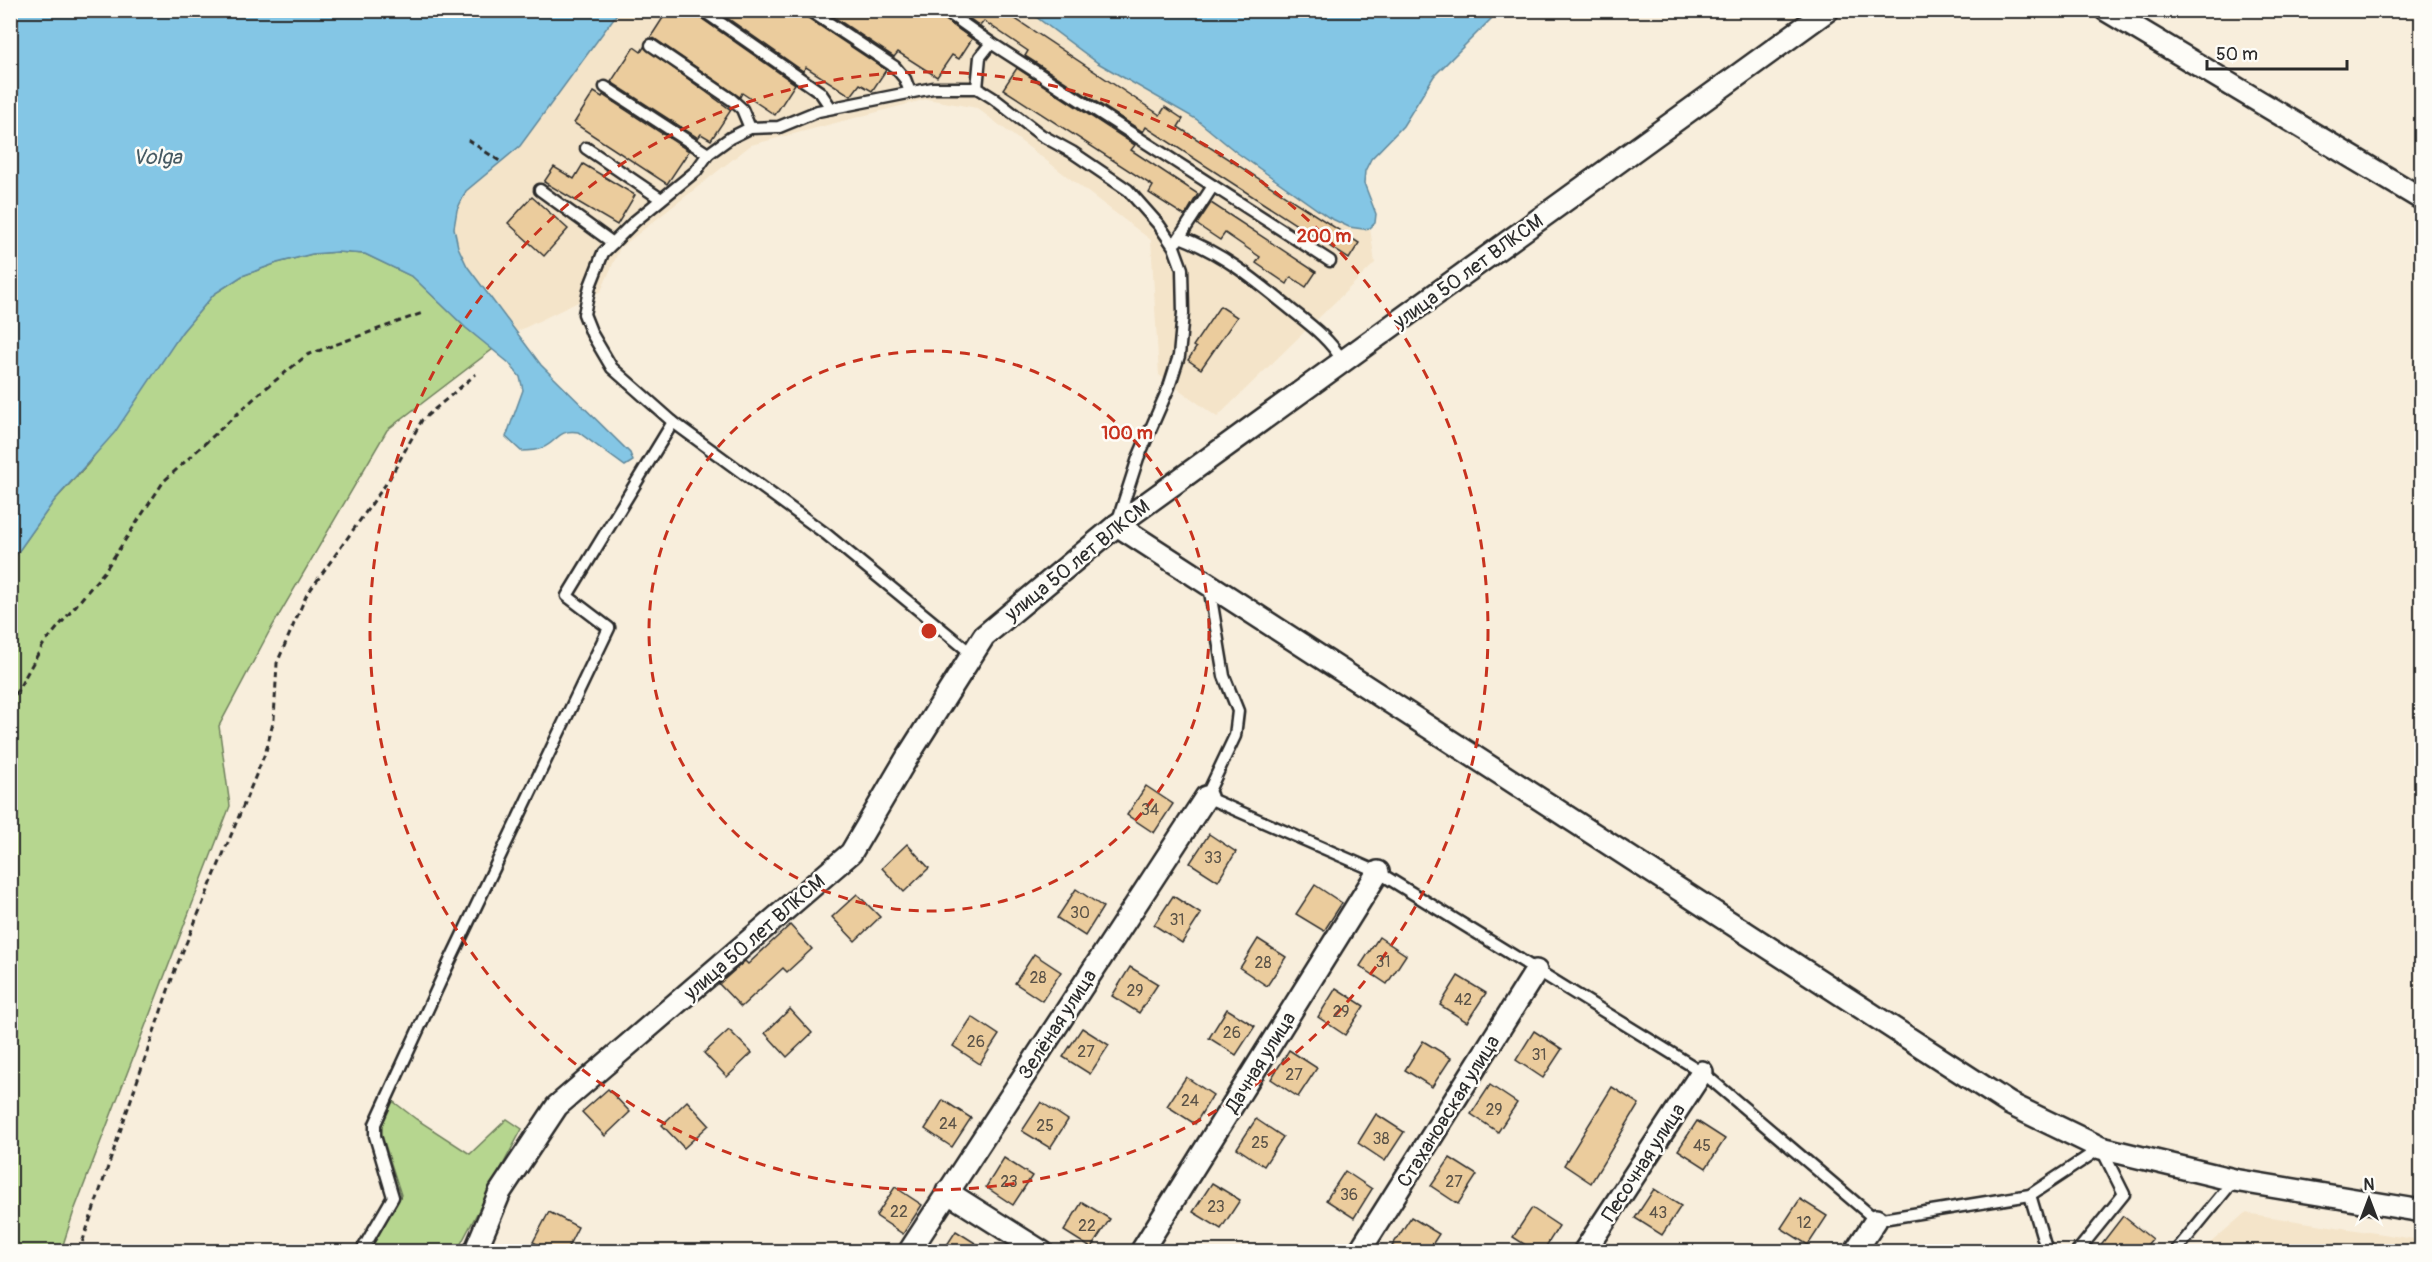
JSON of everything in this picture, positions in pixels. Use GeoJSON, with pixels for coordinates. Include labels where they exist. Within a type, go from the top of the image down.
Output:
{"type":"FeatureCollection","features":[{"type":"Feature","properties":{"kind":"street"},"geometry":{"type":"LineString","coordinates":[[1799,31],[1810,10]]}},
{"type":"Feature","properties":{"kind":"street","name":"улица 50 лет ВЛКСМ"},"geometry":{"type":"LineString","coordinates":[[475,1251],[500,1192],[557,1106],[851,853],[908,756],[984,636],[1117,525],[1828,10]]}},
{"type":"Feature","properties":{"kind":"street"},"geometry":{"type":"LineString","coordinates":[[2106,10],[2421,199]]}},
{"type":"Feature","properties":{"kind":"street"},"geometry":{"type":"LineString","coordinates":[[1117,525],[2010,1104],[2101,1148],[2234,1180],[2421,1211]]}},
{"type":"Feature","properties":{"kind":"street","name":"Зелёная улица"},"geometry":{"type":"LineString","coordinates":[[909,1251],[1206,797]]}},
{"type":"Feature","properties":{"kind":"street","name":"Дачная улица"},"geometry":{"type":"LineString","coordinates":[[1141,1251],[1378,872]]}},
{"type":"Feature","properties":{"kind":"street","name":"Стахановская улица"},"geometry":{"type":"LineString","coordinates":[[1359,1251],[1536,971]]}},
{"type":"Feature","properties":{"kind":"street","name":"Песочная улица"},"geometry":{"type":"LineString","coordinates":[[1584,1251],[1702,1072]]}},
{"type":"Feature","properties":{"kind":"street"},"geometry":{"type":"LineString","coordinates":[[947,1192],[1042,1251]]}},
{"type":"Feature","properties":{"kind":"street"},"geometry":{"type":"LineString","coordinates":[[1855,1251],[1876,1220]]}},
{"type":"Feature","properties":{"kind":"lane"},"geometry":{"type":"LineString","coordinates":[[702,10],[820,92],[831,108]]}},
{"type":"Feature","properties":{"kind":"lane"},"geometry":{"type":"LineString","coordinates":[[809,10],[895,67],[905,79],[910,92]]}},
{"type":"Feature","properties":{"kind":"lane"},"geometry":{"type":"LineString","coordinates":[[944,10],[991,43],[1330,261]]}},
{"type":"Feature","properties":{"kind":"lane"},"geometry":{"type":"LineString","coordinates":[[976,88],[980,57],[991,43]]}},
{"type":"Feature","properties":{"kind":"lane"},"geometry":{"type":"LineString","coordinates":[[651,45],[732,100],[742,109],[750,128]]}},
{"type":"Feature","properties":{"kind":"lane"},"geometry":{"type":"LineString","coordinates":[[605,87],[708,154]]}},
{"type":"Feature","properties":{"kind":"lane"},"geometry":{"type":"LineString","coordinates":[[972,654],[826,534],[673,422],[612,368],[592,334],[584,314],[590,286],[603,253],[696,171],[708,154],[730,138],[750,128],[779,127],[831,108],[933,88],[976,88],[993,98],[1041,135],[1072,152],[1128,190],[1177,242],[1202,246],[1234,264],[1330,341],[1343,361]]}},
{"type":"Feature","properties":{"kind":"lane"},"geometry":{"type":"LineString","coordinates":[[586,148],[662,199]]}},
{"type":"Feature","properties":{"kind":"lane"},"geometry":{"type":"LineString","coordinates":[[1117,525],[1138,458],[1169,387],[1179,356],[1183,313],[1182,269],[1177,242],[1213,186]]}},
{"type":"Feature","properties":{"kind":"lane"},"geometry":{"type":"LineString","coordinates":[[540,190],[613,243]]}},
{"type":"Feature","properties":{"kind":"lane"},"geometry":{"type":"LineString","coordinates":[[361,1251],[393,1197],[375,1136],[375,1124],[447,967],[609,628],[567,596],[673,422]]}},
{"type":"Feature","properties":{"kind":"lane"},"geometry":{"type":"LineString","coordinates":[[1208,582],[1224,676],[1238,711],[1235,736],[1206,797],[1378,872],[1702,1072],[1876,1220],[2030,1195],[2101,1148],[2124,1194],[2077,1251]]}},
{"type":"Feature","properties":{"kind":"lane"},"geometry":{"type":"LineString","coordinates":[[2175,1251],[2234,1180]]}},
{"type":"Feature","properties":{"kind":"lane"},"geometry":{"type":"LineString","coordinates":[[2030,1195],[2047,1251]]}},
{"type":"Feature","properties":{"kind":"path"},"geometry":{"type":"LineString","coordinates":[[468,140],[501,162]]}},
{"type":"Feature","properties":{"kind":"path"},"geometry":{"type":"LineString","coordinates":[[10,704],[43,645],[104,573],[164,481],[260,393],[307,355],[425,312]]}},
{"type":"Feature","properties":{"kind":"path"},"geometry":{"type":"LineString","coordinates":[[80,1251],[175,970],[266,751],[274,718],[277,663],[306,596],[388,481],[422,420],[476,374]]}},
{"type":"Feature","properties":{"kind":"shaded area"},"geometry":{"type":"Polygon","coordinates":[[[1028,10],[1098,63],[1196,119],[1274,181],[1297,196],[1363,229],[1370,228],[1375,263],[1217,417],[1159,375],[1151,240],[977,108],[927,99],[751,145],[620,248],[601,291],[516,332],[467,266],[458,247],[454,228],[457,210],[466,191],[520,146],[619,11],[1028,10]]]}},
{"type":"Feature","properties":{"kind":"shaded area"},"geometry":{"type":"Polygon","coordinates":[[[2245,1213],[2421,1240],[2421,1251],[2201,1251],[2245,1213]]]}},
{"type":"Feature","properties":{"kind":"green space"},"geometry":{"type":"Polygon","coordinates":[[[337,252],[365,254],[413,277],[466,328],[493,349],[387,430],[269,632],[219,726],[230,806],[74,1211],[61,1251],[11,1252],[11,562],[54,501],[88,464],[182,332],[214,294],[242,276],[277,263],[312,254],[337,252]]]}},
{"type":"Feature","properties":{"kind":"green space"},"geometry":{"type":"Polygon","coordinates":[[[390,1099],[470,1154],[507,1119],[522,1129],[457,1251],[369,1252],[401,1195],[380,1129],[390,1099]]]}},
{"type":"Feature","properties":{"kind":"water","name":"Volga"},"geometry":{"type":"Polygon","coordinates":[[[11,10],[619,11],[520,146],[466,191],[457,210],[454,228],[458,247],[467,266],[541,365],[630,453],[633,461],[625,466],[578,432],[566,432],[539,449],[521,451],[506,437],[523,390],[520,377],[509,363],[466,328],[413,277],[365,254],[337,252],[312,254],[277,263],[242,276],[214,294],[182,332],[115,432],[54,501],[11,562],[11,10]]]}},
{"type":"Feature","properties":{"kind":"water"},"geometry":{"type":"Polygon","coordinates":[[[1028,11],[1499,11],[1434,76],[1403,126],[1371,159],[1365,171],[1364,183],[1376,214],[1375,223],[1370,228],[1363,229],[1349,227],[1328,217],[1236,152],[1196,119],[1098,63],[1028,11]]]}},
{"type":"Feature","properties":{"kind":"building"},"geometry":{"type":"Polygon","coordinates":[[[668,10],[695,10],[698,16],[795,84],[775,115],[742,93],[740,97],[655,39],[650,38],[668,10]]]}},
{"type":"Feature","properties":{"kind":"building"},"geometry":{"type":"Polygon","coordinates":[[[716,10],[802,10],[805,16],[886,70],[872,91],[860,84],[851,96],[806,67],[803,71],[716,10]]]}},
{"type":"Feature","properties":{"kind":"building"},"geometry":{"type":"Polygon","coordinates":[[[823,10],[937,10],[940,16],[972,39],[959,59],[952,55],[937,77],[898,52],[894,57],[823,10]]]}},
{"type":"Feature","properties":{"kind":"building"},"geometry":{"type":"Polygon","coordinates":[[[958,10],[1002,10],[1160,115],[1165,107],[1183,119],[1178,127],[1359,243],[1349,259],[1146,127],[1143,132],[1025,56],[1028,51],[984,21],[980,26],[958,10]]]}},
{"type":"Feature","properties":{"kind":"building"},"geometry":{"type":"Polygon","coordinates":[[[634,47],[641,52],[644,47],[731,110],[711,140],[701,134],[698,138],[611,82],[634,47]]]}},
{"type":"Feature","properties":{"kind":"building"},"geometry":{"type":"Polygon","coordinates":[[[1017,68],[1135,145],[1131,150],[1198,194],[1185,216],[1149,193],[1153,186],[1003,89],[1017,68]]]}},
{"type":"Feature","properties":{"kind":"building"},"geometry":{"type":"Polygon","coordinates":[[[594,92],[602,97],[603,95],[689,151],[667,184],[574,123],[594,92]]]}},
{"type":"Feature","properties":{"kind":"building"},"geometry":{"type":"Polygon","coordinates":[[[583,164],[635,195],[617,225],[544,182],[554,167],[574,179],[583,164]]]}},
{"type":"Feature","properties":{"kind":"building"},"geometry":{"type":"Polygon","coordinates":[[[532,197],[568,229],[544,256],[508,223],[532,197]]]}},
{"type":"Feature","properties":{"kind":"building"},"geometry":{"type":"Polygon","coordinates":[[[1211,203],[1316,272],[1306,287],[1291,277],[1287,284],[1256,263],[1260,257],[1225,233],[1220,240],[1199,226],[1197,224],[1211,203]]]}},
{"type":"Feature","properties":{"kind":"building"},"geometry":{"type":"Polygon","coordinates":[[[1220,306],[1237,317],[1201,369],[1188,360],[1196,348],[1193,346],[1220,306]]]}},
{"type":"Feature","properties":{"kind":"building"},"geometry":{"type":"Polygon","coordinates":[[[1146,786],[1173,804],[1154,833],[1127,815],[1146,786]]]}},
{"type":"Feature","properties":{"kind":"building"},"geometry":{"type":"Polygon","coordinates":[[[1209,834],[1236,852],[1218,881],[1190,863],[1209,834]]]}},
{"type":"Feature","properties":{"kind":"building"},"geometry":{"type":"Polygon","coordinates":[[[907,844],[929,868],[904,892],[882,868],[907,844]]]}},
{"type":"Feature","properties":{"kind":"building"},"geometry":{"type":"Polygon","coordinates":[[[1315,885],[1342,903],[1324,931],[1296,914],[1315,885]]]}},
{"type":"Feature","properties":{"kind":"building"},"geometry":{"type":"Polygon","coordinates":[[[1076,889],[1103,907],[1085,936],[1057,918],[1076,889]]]}},
{"type":"Feature","properties":{"kind":"building"},"geometry":{"type":"Polygon","coordinates":[[[857,894],[880,917],[855,941],[832,917],[857,894]]]}},
{"type":"Feature","properties":{"kind":"building"},"geometry":{"type":"Polygon","coordinates":[[[1173,896],[1201,914],[1182,943],[1154,925],[1173,896]]]}},
{"type":"Feature","properties":{"kind":"building"},"geometry":{"type":"Polygon","coordinates":[[[790,925],[812,949],[787,972],[783,968],[741,1007],[719,984],[745,961],[748,964],[790,925]]]}},
{"type":"Feature","properties":{"kind":"building"},"geometry":{"type":"Polygon","coordinates":[[[1379,937],[1406,955],[1387,984],[1360,966],[1379,937]]]}},
{"type":"Feature","properties":{"kind":"building"},"geometry":{"type":"Polygon","coordinates":[[[1258,939],[1286,957],[1267,986],[1240,968],[1258,939]]]}},
{"type":"Feature","properties":{"kind":"building"},"geometry":{"type":"Polygon","coordinates":[[[1034,954],[1061,972],[1042,1001],[1015,983],[1034,954]]]}},
{"type":"Feature","properties":{"kind":"building"},"geometry":{"type":"Polygon","coordinates":[[[1130,967],[1158,984],[1139,1013],[1112,996],[1130,967]]]}},
{"type":"Feature","properties":{"kind":"building"},"geometry":{"type":"Polygon","coordinates":[[[1458,976],[1486,993],[1467,1022],[1440,1005],[1458,976]]]}},
{"type":"Feature","properties":{"kind":"building"},"geometry":{"type":"Polygon","coordinates":[[[1336,988],[1364,1006],[1345,1035],[1318,1017],[1336,988]]]}},
{"type":"Feature","properties":{"kind":"building"},"geometry":{"type":"Polygon","coordinates":[[[790,1009],[812,1033],[787,1057],[765,1033],[790,1009]]]}},
{"type":"Feature","properties":{"kind":"building"},"geometry":{"type":"Polygon","coordinates":[[[1227,1009],[1255,1026],[1236,1055],[1209,1038],[1227,1009]]]}},
{"type":"Feature","properties":{"kind":"building"},"geometry":{"type":"Polygon","coordinates":[[[972,1017],[999,1035],[980,1064],[953,1046],[972,1017]]]}},
{"type":"Feature","properties":{"kind":"building"},"geometry":{"type":"Polygon","coordinates":[[[1082,1028],[1109,1045],[1090,1074],[1063,1057],[1082,1028]]]}},
{"type":"Feature","properties":{"kind":"building"},"geometry":{"type":"Polygon","coordinates":[[[729,1030],[752,1053],[727,1077],[704,1053],[729,1030]]]}},
{"type":"Feature","properties":{"kind":"building"},"geometry":{"type":"Polygon","coordinates":[[[1534,1031],[1562,1049],[1543,1078],[1516,1060],[1534,1031]]]}},
{"type":"Feature","properties":{"kind":"building"},"geometry":{"type":"Polygon","coordinates":[[[1423,1041],[1451,1058],[1432,1087],[1405,1070],[1423,1041]]]}},
{"type":"Feature","properties":{"kind":"building"},"geometry":{"type":"Polygon","coordinates":[[[1289,1050],[1317,1068],[1298,1097],[1271,1079],[1289,1050]]]}},
{"type":"Feature","properties":{"kind":"building"},"geometry":{"type":"Polygon","coordinates":[[[1186,1077],[1213,1095],[1195,1124],[1167,1106],[1186,1077]]]}},
{"type":"Feature","properties":{"kind":"building"},"geometry":{"type":"Polygon","coordinates":[[[1490,1085],[1517,1103],[1498,1132],[1471,1114],[1490,1085]]]}},
{"type":"Feature","properties":{"kind":"building"},"geometry":{"type":"Polygon","coordinates":[[[1612,1087],[1639,1104],[1591,1183],[1564,1165],[1612,1087]]]}},
{"type":"Feature","properties":{"kind":"building"},"geometry":{"type":"Polygon","coordinates":[[[608,1089],[630,1112],[605,1136],[582,1112],[608,1089]]]}},
{"type":"Feature","properties":{"kind":"building"},"geometry":{"type":"Polygon","coordinates":[[[943,1100],[971,1118],[952,1147],[925,1129],[943,1100]]]}},
{"type":"Feature","properties":{"kind":"building"},"geometry":{"type":"Polygon","coordinates":[[[687,1101],[709,1125],[684,1148],[662,1125],[687,1101]]]}},
{"type":"Feature","properties":{"kind":"building"},"geometry":{"type":"Polygon","coordinates":[[[1041,1102],[1068,1120],[1050,1148],[1022,1131],[1041,1102]]]}},
{"type":"Feature","properties":{"kind":"building"},"geometry":{"type":"Polygon","coordinates":[[[1376,1114],[1404,1132],[1385,1161],[1358,1143],[1376,1114]]]}},
{"type":"Feature","properties":{"kind":"building"},"geometry":{"type":"Polygon","coordinates":[[[1256,1119],[1283,1137],[1264,1166],[1237,1148],[1256,1119]]]}},
{"type":"Feature","properties":{"kind":"building"},"geometry":{"type":"Polygon","coordinates":[[[1697,1121],[1725,1139],[1706,1168],[1678,1150],[1697,1121]]]}},
{"type":"Feature","properties":{"kind":"building"},"geometry":{"type":"Polygon","coordinates":[[[1004,1158],[1032,1176],[1013,1205],[986,1187],[1004,1158]]]}},
{"type":"Feature","properties":{"kind":"building"},"geometry":{"type":"Polygon","coordinates":[[[1450,1158],[1477,1175],[1458,1204],[1431,1186],[1450,1158]]]}},
{"type":"Feature","properties":{"kind":"building"},"geometry":{"type":"Polygon","coordinates":[[[1345,1171],[1372,1189],[1354,1218],[1326,1200],[1345,1171]]]}},
{"type":"Feature","properties":{"kind":"building"},"geometry":{"type":"Polygon","coordinates":[[[1212,1183],[1240,1200],[1221,1229],[1193,1212],[1212,1183]]]}},
{"type":"Feature","properties":{"kind":"building"},"geometry":{"type":"Polygon","coordinates":[[[895,1187],[922,1205],[903,1234],[876,1216],[895,1187]]]}},
{"type":"Feature","properties":{"kind":"building"},"geometry":{"type":"Polygon","coordinates":[[[1654,1189],[1681,1206],[1662,1235],[1635,1218],[1654,1189]]]}},
{"type":"Feature","properties":{"kind":"building"},"geometry":{"type":"Polygon","coordinates":[[[1800,1199],[1827,1216],[1808,1245],[1781,1228],[1800,1199]]]}},
{"type":"Feature","properties":{"kind":"building"},"geometry":{"type":"Polygon","coordinates":[[[1082,1202],[1110,1219],[1091,1248],[1064,1231],[1082,1202]]]}},
{"type":"Feature","properties":{"kind":"building"},"geometry":{"type":"Polygon","coordinates":[[[1532,1208],[1559,1226],[1543,1251],[1535,1251],[1513,1237],[1532,1208]]]}},
{"type":"Feature","properties":{"kind":"building"},"geometry":{"type":"Polygon","coordinates":[[[549,1212],[578,1227],[566,1251],[551,1251],[533,1242],[549,1212]]]}},
{"type":"Feature","properties":{"kind":"building"},"geometry":{"type":"Polygon","coordinates":[[[2123,1216],[2152,1239],[2142,1251],[2096,1251],[2123,1216]]]}},
{"type":"Feature","properties":{"kind":"building"},"geometry":{"type":"Polygon","coordinates":[[[1411,1217],[1439,1234],[1428,1251],[1402,1251],[1392,1246],[1411,1217]]]}},
{"type":"Feature","properties":{"kind":"building"},"geometry":{"type":"Polygon","coordinates":[[[956,1231],[988,1251],[943,1251],[956,1231]]]}}]}
